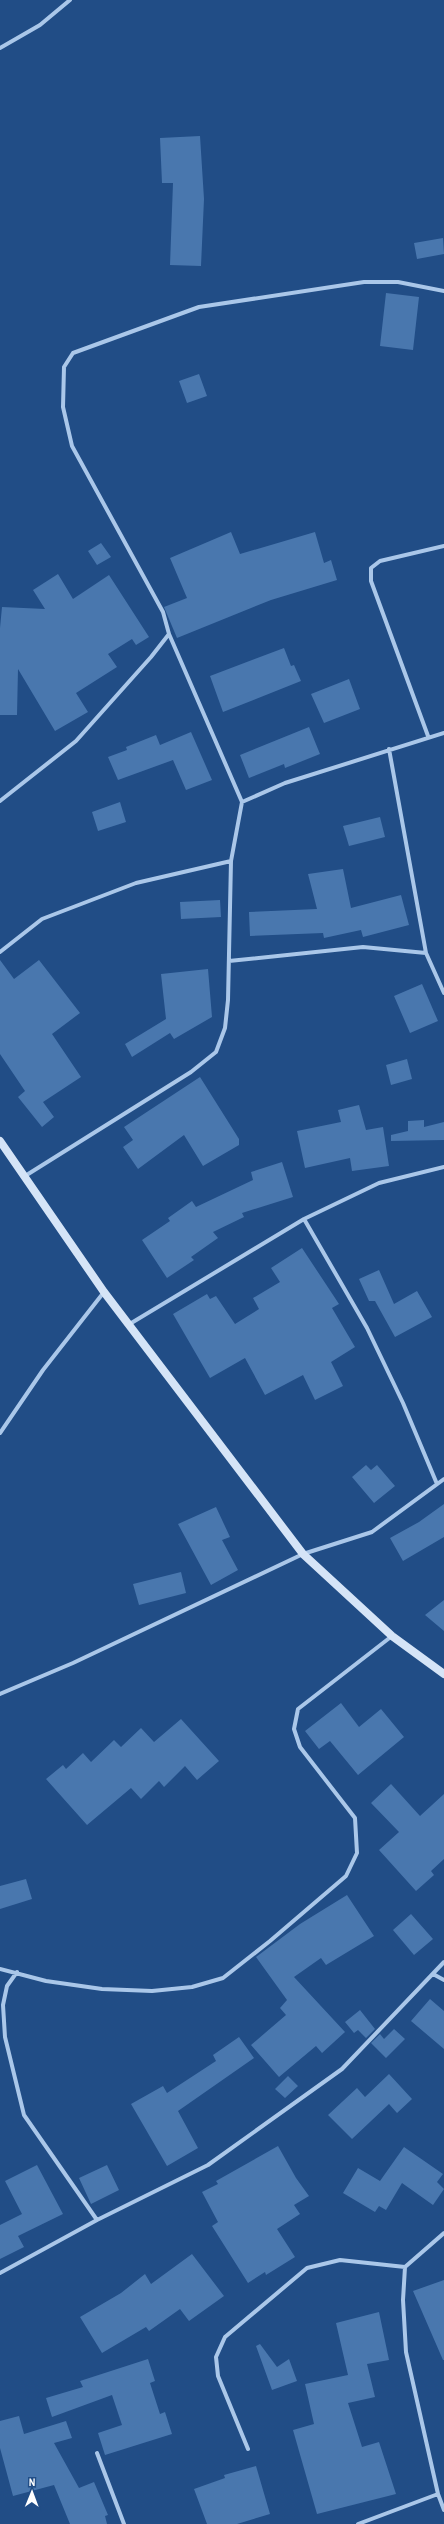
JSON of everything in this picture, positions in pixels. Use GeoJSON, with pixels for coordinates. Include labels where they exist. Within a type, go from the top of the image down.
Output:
{"type":"FeatureCollection","features":[{"type":"Feature","properties":{"kind":"street"},"geometry":{"type":"LineString","coordinates":[[0,48],[40,25],[70,0]]}},
{"type":"Feature","properties":{"kind":"street"},"geometry":{"type":"LineString","coordinates":[[24,1177],[191,1072],[216,1052],[225,1028],[229,961],[231,861],[242,802],[169,634],[163,612],[72,446],[63,407],[64,367],[66,360],[73,353],[199,307],[364,282],[398,282],[444,291]]}},
{"type":"Feature","properties":{"kind":"street"},"geometry":{"type":"LineString","coordinates":[[428,736],[370,581],[371,568],[380,561],[444,546]]}},
{"type":"Feature","properties":{"kind":"street"},"geometry":{"type":"LineString","coordinates":[[0,801],[76,741],[152,657],[169,634]]}},
{"type":"Feature","properties":{"kind":"street"},"geometry":{"type":"LineString","coordinates":[[242,802],[285,783],[428,736],[444,733]]}},
{"type":"Feature","properties":{"kind":"street"},"geometry":{"type":"LineString","coordinates":[[389,749],[426,953],[444,993]]}},
{"type":"Feature","properties":{"kind":"street"},"geometry":{"type":"LineString","coordinates":[[0,952],[42,920],[136,883],[231,861]]}},
{"type":"Feature","properties":{"kind":"street"},"geometry":{"type":"LineString","coordinates":[[229,961],[363,947],[426,953]]}},
{"type":"Feature","properties":{"kind":"street"},"geometry":{"type":"LineString","coordinates":[[0,1141],[128,1325],[303,1554],[392,1636],[444,1674]]}},
{"type":"Feature","properties":{"kind":"street"},"geometry":{"type":"LineString","coordinates":[[128,1325],[304,1219],[379,1183],[444,1167]]}},
{"type":"Feature","properties":{"kind":"street"},"geometry":{"type":"LineString","coordinates":[[304,1219],[367,1328],[403,1403],[437,1484]]}},
{"type":"Feature","properties":{"kind":"street"},"geometry":{"type":"LineString","coordinates":[[0,1433],[43,1370],[104,1292]]}},
{"type":"Feature","properties":{"kind":"street"},"geometry":{"type":"LineString","coordinates":[[0,1694],[73,1663],[303,1554],[372,1532],[444,1480]]}},
{"type":"Feature","properties":{"kind":"street"},"geometry":{"type":"LineString","coordinates":[[0,1969],[17,1972],[46,1981],[102,1989],[152,1991],[192,1987],[223,1978],[270,1941],[346,1876],[357,1853],[355,1818],[300,1747],[294,1729],[298,1709],[392,1636]]}},
{"type":"Feature","properties":{"kind":"street"},"geometry":{"type":"LineString","coordinates":[[0,2273],[97,2220],[208,2165],[342,2069],[444,1962]]}},
{"type":"Feature","properties":{"kind":"street"},"geometry":{"type":"LineString","coordinates":[[17,1972],[7,1986],[3,2005],[5,2037],[24,2115],[97,2220]]}},
{"type":"Feature","properties":{"kind":"street"},"geometry":{"type":"LineString","coordinates":[[433,1974],[444,1980]]}},
{"type":"Feature","properties":{"kind":"street"},"geometry":{"type":"LineString","coordinates":[[444,2233],[405,2267],[403,2300],[406,2352],[438,2494],[444,2510]]}},
{"type":"Feature","properties":{"kind":"street"},"geometry":{"type":"LineString","coordinates":[[248,2448],[218,2376],[216,2357],[225,2337],[307,2268],[340,2260],[405,2267]]}},
{"type":"Feature","properties":{"kind":"street"},"geometry":{"type":"LineString","coordinates":[[97,2454],[124,2524]]}},
{"type":"Feature","properties":{"kind":"street"},"geometry":{"type":"LineString","coordinates":[[358,2524],[438,2494]]}},
{"type":"Feature","properties":{"kind":"building"},"geometry":{"type":"Polygon","coordinates":[[[200,136],[204,199],[201,266],[170,265],[173,183],[162,183],[160,138],[200,136]]]}},
{"type":"Feature","properties":{"kind":"building"},"geometry":{"type":"Polygon","coordinates":[[[443,238],[444,254],[417,259],[414,243],[443,238]]]}},
{"type":"Feature","properties":{"kind":"building"},"geometry":{"type":"Polygon","coordinates":[[[386,293],[419,297],[413,350],[380,346],[386,293]]]}},
{"type":"Feature","properties":{"kind":"building"},"geometry":{"type":"Polygon","coordinates":[[[199,374],[207,396],[187,403],[179,381],[199,374]]]}},
{"type":"Feature","properties":{"kind":"building"},"geometry":{"type":"Polygon","coordinates":[[[231,532],[240,554],[315,532],[324,563],[331,560],[337,580],[271,600],[177,638],[164,607],[187,598],[170,558],[231,532]]]}},
{"type":"Feature","properties":{"kind":"building"},"geometry":{"type":"Polygon","coordinates":[[[101,543],[111,557],[97,565],[88,551],[101,543]]]}},
{"type":"Feature","properties":{"kind":"building"},"geometry":{"type":"Polygon","coordinates":[[[58,574],[73,599],[109,575],[149,637],[136,645],[132,639],[108,654],[117,667],[76,693],[88,712],[55,731],[18,669],[17,715],[0,715],[0,628],[2,607],[45,609],[33,590],[58,574]]]}},
{"type":"Feature","properties":{"kind":"building"},"geometry":{"type":"Polygon","coordinates":[[[284,648],[291,666],[294,665],[301,681],[223,712],[210,676],[284,648]]]}},
{"type":"Feature","properties":{"kind":"building"},"geometry":{"type":"Polygon","coordinates":[[[349,679],[360,709],[324,723],[311,694],[349,679]]]}},
{"type":"Feature","properties":{"kind":"building"},"geometry":{"type":"Polygon","coordinates":[[[309,727],[320,754],[285,768],[284,764],[249,778],[240,755],[309,727]]]}},
{"type":"Feature","properties":{"kind":"building"},"geometry":{"type":"Polygon","coordinates":[[[191,732],[212,780],[186,790],[173,760],[118,780],[108,757],[127,750],[126,747],[156,735],[160,745],[191,732]]]}},
{"type":"Feature","properties":{"kind":"building"},"geometry":{"type":"Polygon","coordinates":[[[120,802],[126,822],[98,831],[92,812],[120,802]]]}},
{"type":"Feature","properties":{"kind":"building"},"geometry":{"type":"Polygon","coordinates":[[[380,817],[385,837],[349,846],[343,826],[380,817]]]}},
{"type":"Feature","properties":{"kind":"building"},"geometry":{"type":"Polygon","coordinates":[[[343,869],[351,908],[401,895],[409,925],[363,937],[361,930],[324,938],[323,933],[250,936],[249,912],[317,909],[308,874],[343,869]]]}},
{"type":"Feature","properties":{"kind":"building"},"geometry":{"type":"Polygon","coordinates":[[[220,900],[221,917],[181,919],[180,902],[220,900]]]}},
{"type":"Feature","properties":{"kind":"building"},"geometry":{"type":"Polygon","coordinates":[[[0,960],[14,979],[39,960],[80,1013],[52,1034],[81,1077],[43,1102],[54,1117],[42,1127],[18,1097],[25,1091],[0,1054],[0,960]]]}},
{"type":"Feature","properties":{"kind":"building"},"geometry":{"type":"Polygon","coordinates":[[[208,969],[212,1017],[174,1039],[170,1033],[132,1057],[125,1044],[166,1019],[161,974],[208,969]]]}},
{"type":"Feature","properties":{"kind":"building"},"geometry":{"type":"Polygon","coordinates":[[[422,984],[438,1021],[410,1033],[394,996],[422,984]]]}},
{"type":"Feature","properties":{"kind":"building"},"geometry":{"type":"Polygon","coordinates":[[[407,1059],[412,1079],[391,1085],[386,1065],[407,1059]]]}},
{"type":"Feature","properties":{"kind":"building"},"geometry":{"type":"Polygon","coordinates":[[[200,1077],[239,1139],[239,1145],[203,1166],[184,1135],[138,1169],[123,1147],[133,1140],[124,1127],[200,1077]]]}},
{"type":"Feature","properties":{"kind":"building"},"geometry":{"type":"Polygon","coordinates":[[[359,1105],[366,1130],[383,1127],[389,1166],[352,1171],[350,1158],[305,1168],[297,1131],[341,1122],[338,1110],[359,1105]]]}},
{"type":"Feature","properties":{"kind":"building"},"geometry":{"type":"Polygon","coordinates":[[[424,1120],[424,1127],[444,1122],[444,1140],[391,1141],[391,1135],[408,1131],[408,1121],[424,1120]]]}},
{"type":"Feature","properties":{"kind":"building"},"geometry":{"type":"Polygon","coordinates":[[[282,1162],[293,1197],[242,1213],[244,1217],[213,1232],[218,1238],[191,1257],[194,1260],[167,1278],[142,1240],[170,1221],[168,1218],[192,1201],[196,1207],[253,1180],[251,1172],[282,1162]]]}},
{"type":"Feature","properties":{"kind":"building"},"geometry":{"type":"Polygon","coordinates":[[[302,1248],[339,1304],[332,1308],[355,1347],[331,1362],[343,1386],[315,1400],[303,1375],[265,1395],[245,1358],[210,1378],[173,1314],[207,1294],[210,1299],[216,1296],[235,1324],[259,1309],[253,1298],[280,1282],[271,1268],[302,1248]]]}},
{"type":"Feature","properties":{"kind":"building"},"geometry":{"type":"Polygon","coordinates":[[[379,1270],[394,1304],[417,1291],[432,1317],[395,1337],[375,1301],[369,1301],[359,1279],[379,1270]]]}},
{"type":"Feature","properties":{"kind":"building"},"geometry":{"type":"Polygon","coordinates":[[[366,1465],[371,1470],[377,1465],[395,1486],[374,1503],[352,1477],[366,1465]]]}},
{"type":"Feature","properties":{"kind":"building"},"geometry":{"type":"Polygon","coordinates":[[[444,1504],[444,1537],[403,1561],[390,1538],[419,1522],[444,1504]]]}},
{"type":"Feature","properties":{"kind":"building"},"geometry":{"type":"Polygon","coordinates":[[[216,1507],[230,1537],[222,1540],[238,1570],[211,1585],[178,1524],[216,1507]]]}},
{"type":"Feature","properties":{"kind":"building"},"geometry":{"type":"Polygon","coordinates":[[[181,1572],[186,1593],[139,1605],[133,1584],[181,1572]]]}},
{"type":"Feature","properties":{"kind":"building"},"geometry":{"type":"Polygon","coordinates":[[[444,1600],[444,1631],[425,1615],[444,1600]]]}},
{"type":"Feature","properties":{"kind":"building"},"geometry":{"type":"Polygon","coordinates":[[[341,1703],[359,1727],[381,1709],[404,1737],[358,1775],[330,1741],[319,1749],[305,1731],[341,1703]]]}},
{"type":"Feature","properties":{"kind":"building"},"geometry":{"type":"Polygon","coordinates":[[[181,1719],[219,1761],[197,1780],[185,1766],[164,1787],[159,1781],[141,1799],[131,1788],[87,1825],[46,1779],[63,1765],[66,1769],[83,1753],[91,1762],[114,1740],[121,1747],[141,1728],[154,1742],[181,1719]]]}},
{"type":"Feature","properties":{"kind":"building"},"geometry":{"type":"Polygon","coordinates":[[[391,1784],[420,1816],[444,1794],[444,1859],[431,1871],[434,1875],[416,1891],[379,1850],[399,1832],[371,1803],[391,1784]]]}},
{"type":"Feature","properties":{"kind":"building"},"geometry":{"type":"Polygon","coordinates":[[[26,1879],[32,1899],[0,1909],[0,1886],[26,1879]]]}},
{"type":"Feature","properties":{"kind":"building"},"geometry":{"type":"Polygon","coordinates":[[[347,1895],[374,1936],[326,1965],[321,1958],[294,1977],[345,2032],[322,2053],[316,2046],[279,2077],[251,2045],[286,2015],[280,2008],[287,2000],[256,1957],[300,1924],[347,1895]]]}},
{"type":"Feature","properties":{"kind":"building"},"geometry":{"type":"Polygon","coordinates":[[[411,1914],[433,1939],[414,1955],[393,1930],[411,1914]]]}},
{"type":"Feature","properties":{"kind":"building"},"geometry":{"type":"Polygon","coordinates":[[[430,1999],[444,2011],[444,2049],[411,2021],[430,1999]]]}},
{"type":"Feature","properties":{"kind":"building"},"geometry":{"type":"Polygon","coordinates":[[[360,2010],[375,2029],[366,2038],[358,2030],[354,2033],[345,2022],[360,2010]]]}},
{"type":"Feature","properties":{"kind":"building"},"geometry":{"type":"Polygon","coordinates":[[[394,2029],[405,2039],[386,2058],[371,2043],[380,2034],[384,2039],[394,2029]]]}},
{"type":"Feature","properties":{"kind":"building"},"geometry":{"type":"Polygon","coordinates":[[[239,2037],[254,2058],[178,2111],[198,2148],[167,2166],[131,2104],[163,2086],[167,2093],[216,2061],[213,2055],[239,2037]]]}},
{"type":"Feature","properties":{"kind":"building"},"geometry":{"type":"Polygon","coordinates":[[[389,2074],[412,2099],[397,2113],[389,2104],[352,2139],[328,2115],[357,2088],[365,2097],[389,2074]]]}},
{"type":"Feature","properties":{"kind":"building"},"geometry":{"type":"Polygon","coordinates":[[[288,2076],[298,2086],[285,2098],[275,2089],[288,2076]]]}},
{"type":"Feature","properties":{"kind":"building"},"geometry":{"type":"Polygon","coordinates":[[[278,2146],[296,2178],[309,2196],[294,2205],[300,2214],[277,2229],[295,2257],[266,2275],[265,2272],[248,2283],[212,2226],[218,2222],[202,2192],[218,2184],[216,2181],[278,2146]]]}},
{"type":"Feature","properties":{"kind":"building"},"geometry":{"type":"Polygon","coordinates":[[[404,2147],[443,2174],[437,2182],[444,2189],[433,2205],[402,2183],[386,2210],[379,2206],[375,2212],[343,2193],[358,2168],[380,2181],[404,2147]]]}},
{"type":"Feature","properties":{"kind":"building"},"geometry":{"type":"Polygon","coordinates":[[[37,2165],[63,2214],[18,2236],[24,2247],[0,2259],[0,2225],[22,2214],[5,2181],[37,2165]]]}},
{"type":"Feature","properties":{"kind":"building"},"geometry":{"type":"Polygon","coordinates":[[[107,2165],[119,2190],[91,2204],[79,2178],[107,2165]]]}},
{"type":"Feature","properties":{"kind":"building"},"geometry":{"type":"Polygon","coordinates":[[[192,2254],[224,2296],[189,2321],[180,2309],[149,2331],[146,2327],[102,2353],[80,2317],[121,2293],[145,2274],[151,2284],[192,2254]]]}},
{"type":"Feature","properties":{"kind":"building"},"geometry":{"type":"Polygon","coordinates":[[[444,2280],[444,2360],[443,2360],[413,2291],[444,2280]]]}},
{"type":"Feature","properties":{"kind":"building"},"geometry":{"type":"Polygon","coordinates":[[[379,2312],[389,2360],[367,2364],[375,2397],[348,2403],[362,2447],[379,2442],[396,2494],[317,2514],[293,2430],[314,2424],[305,2384],[348,2375],[336,2323],[379,2312]]]}},
{"type":"Feature","properties":{"kind":"building"},"geometry":{"type":"Polygon","coordinates":[[[260,2344],[277,2367],[289,2359],[297,2381],[272,2390],[256,2346],[260,2344]]]}},
{"type":"Feature","properties":{"kind":"building"},"geometry":{"type":"Polygon","coordinates":[[[148,2359],[155,2381],[150,2383],[160,2414],[165,2412],[172,2434],[105,2455],[98,2433],[122,2425],[112,2395],[52,2417],[46,2398],[83,2387],[80,2381],[148,2359]]]}},
{"type":"Feature","properties":{"kind":"building"},"geometry":{"type":"Polygon","coordinates":[[[19,2416],[24,2434],[66,2421],[72,2438],[54,2443],[79,2488],[94,2482],[108,2515],[105,2516],[107,2524],[70,2524],[54,2485],[13,2496],[0,2448],[0,2421],[19,2416]]]}},
{"type":"Feature","properties":{"kind":"building"},"geometry":{"type":"Polygon","coordinates":[[[256,2466],[270,2514],[237,2524],[207,2524],[194,2489],[225,2478],[224,2475],[256,2466]]]}}]}
